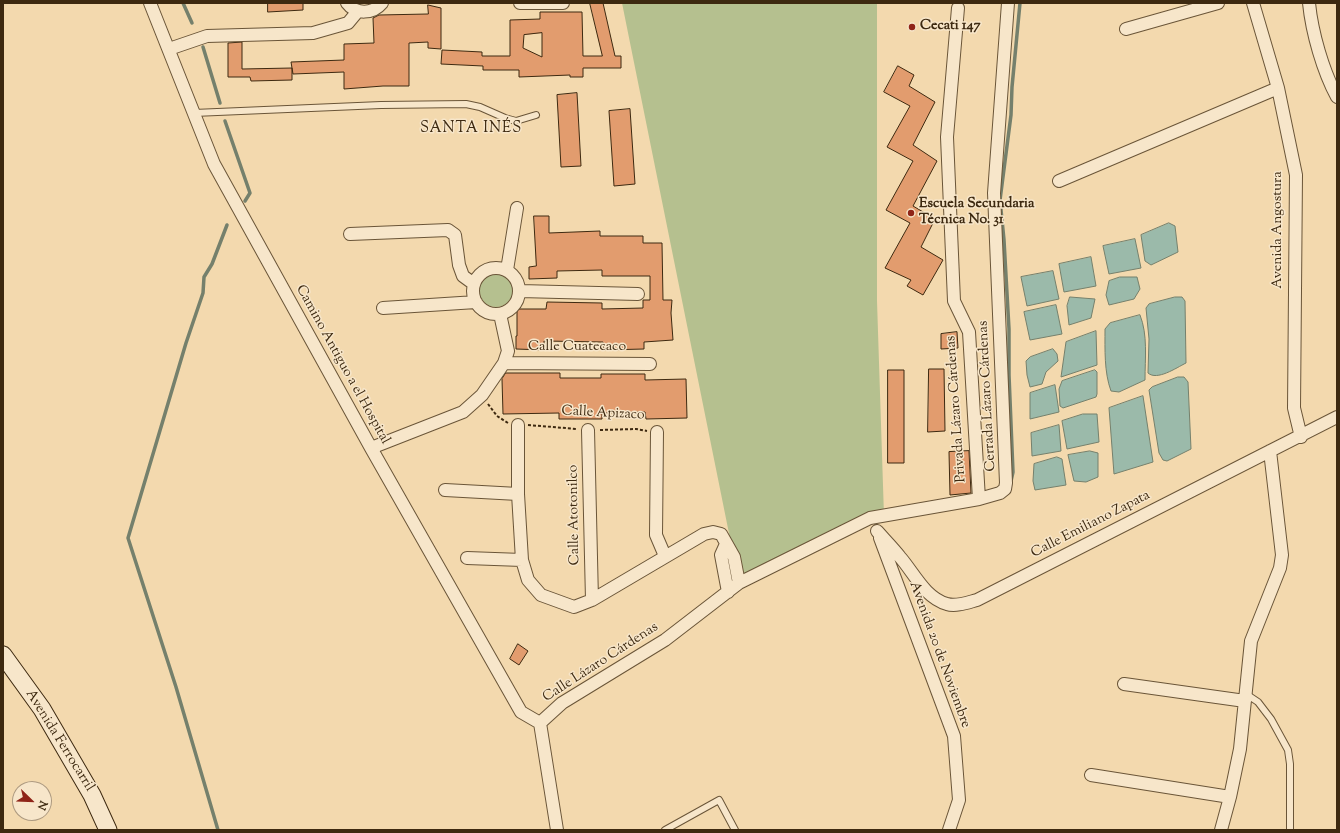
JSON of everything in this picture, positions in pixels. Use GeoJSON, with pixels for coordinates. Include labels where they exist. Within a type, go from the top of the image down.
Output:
{"type":"FeatureCollection","features":[{"type":"Feature","properties":{"kind":"street","name":"Camino Antiguo a el Hospital"},"geometry":{"type":"LineString","coordinates":[[150,3],[214,164],[371,448],[521,712],[540,723]]}},
{"type":"Feature","properties":{"kind":"street"},"geometry":{"type":"LineString","coordinates":[[347,3],[349,6],[358,11],[368,12],[375,9],[382,3]]}},
{"type":"Feature","properties":{"kind":"street"},"geometry":{"type":"LineString","coordinates":[[520,3],[563,3]]}},
{"type":"Feature","properties":{"kind":"street","name":"Cerrada Lázaro Cárdenas"},"geometry":{"type":"LineString","coordinates":[[728,592],[739,583],[870,518],[979,499],[1000,493],[1005,489],[1006,483],[994,193],[1008,3]]}},
{"type":"Feature","properties":{"kind":"street"},"geometry":{"type":"LineString","coordinates":[[1126,29],[1218,3]]}},
{"type":"Feature","properties":{"kind":"street","name":"Avenida Angostura"},"geometry":{"type":"LineString","coordinates":[[1253,3],[1278,88],[1296,175],[1294,408],[1301,437]]}},
{"type":"Feature","properties":{"kind":"street"},"geometry":{"type":"LineString","coordinates":[[1309,3],[1311,22],[1320,53],[1329,83],[1337,97]]}},
{"type":"Feature","properties":{"kind":"street","name":"Privada Lázaro Cárdenas"},"geometry":{"type":"LineString","coordinates":[[958,8],[947,137],[954,301],[969,332],[979,499]]}},
{"type":"Feature","properties":{"kind":"street"},"geometry":{"type":"LineString","coordinates":[[169,49],[207,36],[313,33],[348,23],[358,11]]}},
{"type":"Feature","properties":{"kind":"street"},"geometry":{"type":"LineString","coordinates":[[1059,181],[1278,88]]}},
{"type":"Feature","properties":{"kind":"street"},"geometry":{"type":"LineString","coordinates":[[507,270],[517,208]]}},
{"type":"Feature","properties":{"kind":"street"},"geometry":{"type":"LineString","coordinates":[[350,234],[448,230],[455,235],[459,265],[463,276],[474,284]]}},
{"type":"Feature","properties":{"kind":"street"},"geometry":{"type":"LineString","coordinates":[[498,268],[507,270],[516,279],[520,291],[518,299],[514,306],[500,314],[486,312],[480,308],[476,302],[474,296],[474,284],[479,275],[488,270],[498,268]]}},
{"type":"Feature","properties":{"kind":"street"},"geometry":{"type":"LineString","coordinates":[[520,291],[638,294]]}},
{"type":"Feature","properties":{"kind":"street"},"geometry":{"type":"LineString","coordinates":[[383,308],[476,302]]}},
{"type":"Feature","properties":{"kind":"street"},"geometry":{"type":"LineString","coordinates":[[371,448],[463,412],[482,395],[504,363],[508,351],[500,314]]}},
{"type":"Feature","properties":{"kind":"street","name":"Calle Cuatecaco"},"geometry":{"type":"LineString","coordinates":[[504,363],[650,364]]}},
{"type":"Feature","properties":{"kind":"street","name":"Calle Emiliano Zapata"},"geometry":{"type":"LineString","coordinates":[[877,531],[900,557],[927,592],[936,599],[948,605],[963,604],[977,600],[1337,418]]}},
{"type":"Feature","properties":{"kind":"street"},"geometry":{"type":"LineString","coordinates":[[518,425],[518,494],[522,560],[528,580],[541,594],[574,607],[592,600],[704,534],[713,532],[721,534],[734,557],[739,583]]}},
{"type":"Feature","properties":{"kind":"street","name":"Calle Atotonilco"},"geometry":{"type":"LineString","coordinates":[[588,430],[592,600]]}},
{"type":"Feature","properties":{"kind":"street","name":"Calle Apizaco"},"geometry":{"type":"LineString","coordinates":[[657,432],[656,535],[665,556]]}},
{"type":"Feature","properties":{"kind":"street"},"geometry":{"type":"LineString","coordinates":[[1221,830],[1230,798],[1240,749],[1251,641],[1280,568],[1282,555],[1270,451]]}},
{"type":"Feature","properties":{"kind":"street"},"geometry":{"type":"LineString","coordinates":[[445,490],[518,494]]}},
{"type":"Feature","properties":{"kind":"street","name":"Avenida 20 de Noviembre"},"geometry":{"type":"LineString","coordinates":[[870,518],[877,531],[954,736],[959,800],[949,830]]}},
{"type":"Feature","properties":{"kind":"street"},"geometry":{"type":"LineString","coordinates":[[726,544],[721,555],[728,592]]}},
{"type":"Feature","properties":{"kind":"street"},"geometry":{"type":"LineString","coordinates":[[467,558],[522,560]]}},
{"type":"Feature","properties":{"kind":"street","name":"Calle Lázaro Cárdenas"},"geometry":{"type":"LineString","coordinates":[[557,830],[540,723],[562,703],[665,640],[728,592]]}},
{"type":"Feature","properties":{"kind":"street","name":"Avenida Ferrocarril"},"geometry":{"type":"LineString","coordinates":[[3,656],[42,709],[92,796],[108,830]]}},
{"type":"Feature","properties":{"kind":"street"},"geometry":{"type":"LineString","coordinates":[[1124,684],[1245,698]]}},
{"type":"Feature","properties":{"kind":"street"},"geometry":{"type":"LineString","coordinates":[[1091,775],[1230,798]]}},
{"type":"Feature","properties":{"kind":"lane"},"geometry":{"type":"LineString","coordinates":[[194,113],[381,105],[466,104],[480,107],[516,121],[536,115]]}},
{"type":"Feature","properties":{"kind":"lane"},"geometry":{"type":"LineString","coordinates":[[1245,698],[1258,702],[1271,719],[1288,750],[1290,764],[1290,830]]}},
{"type":"Feature","properties":{"kind":"lane"},"geometry":{"type":"LineString","coordinates":[[665,830],[719,800],[735,830]]}},
{"type":"Feature","properties":{"kind":"path","name":"Calle Apizaco"},"geometry":{"type":"LineString","coordinates":[[482,395],[497,416],[510,424],[588,430],[636,429],[657,432]]}},
{"type":"Feature","properties":{"kind":"green space"},"geometry":{"type":"Polygon","coordinates":[[[622,3],[877,3],[877,301],[884,516],[739,583],[622,3]]]}},
{"type":"Feature","properties":{"kind":"green space"},"geometry":{"type":"Polygon","coordinates":[[[493,273],[499,273],[503,274],[510,280],[513,290],[512,297],[506,304],[499,307],[493,307],[489,306],[482,300],[479,293],[479,287],[480,283],[486,276],[493,273]]]}},
{"type":"Feature","properties":{"kind":"shaded area"},"geometry":{"type":"Polygon","coordinates":[[[1169,223],[1175,226],[1178,252],[1151,265],[1145,261],[1141,235],[1169,223]]]}},
{"type":"Feature","properties":{"kind":"shaded area"},"geometry":{"type":"Polygon","coordinates":[[[1135,239],[1141,268],[1109,274],[1103,246],[1135,239]]]}},
{"type":"Feature","properties":{"kind":"shaded area"},"geometry":{"type":"Polygon","coordinates":[[[1091,257],[1096,286],[1064,292],[1059,264],[1091,257]]]}},
{"type":"Feature","properties":{"kind":"shaded area"},"geometry":{"type":"Polygon","coordinates":[[[1053,271],[1059,299],[1027,306],[1021,277],[1053,271]]]}},
{"type":"Feature","properties":{"kind":"shaded area"},"geometry":{"type":"Polygon","coordinates":[[[1120,277],[1137,277],[1140,289],[1134,299],[1109,305],[1106,295],[1109,281],[1120,277]]]}},
{"type":"Feature","properties":{"kind":"shaded area"},"geometry":{"type":"Polygon","coordinates":[[[1070,297],[1095,299],[1091,318],[1069,325],[1067,306],[1070,297]]]}},
{"type":"Feature","properties":{"kind":"shaded area"},"geometry":{"type":"Polygon","coordinates":[[[1175,297],[1182,297],[1185,301],[1186,363],[1167,373],[1156,376],[1152,375],[1148,373],[1149,339],[1146,308],[1149,304],[1175,297]]]}},
{"type":"Feature","properties":{"kind":"shaded area"},"geometry":{"type":"Polygon","coordinates":[[[1056,305],[1062,334],[1030,340],[1024,312],[1056,305]]]}},
{"type":"Feature","properties":{"kind":"shaded area"},"geometry":{"type":"Polygon","coordinates":[[[1140,315],[1143,323],[1145,339],[1145,380],[1119,392],[1111,391],[1106,368],[1105,329],[1110,323],[1140,315]]]}},
{"type":"Feature","properties":{"kind":"shaded area"},"geometry":{"type":"Polygon","coordinates":[[[1096,331],[1097,365],[1061,377],[1066,342],[1096,331]]]}},
{"type":"Feature","properties":{"kind":"shaded area"},"geometry":{"type":"Polygon","coordinates":[[[1053,349],[1057,354],[1058,361],[1046,372],[1042,384],[1030,387],[1026,361],[1030,357],[1053,349]]]}},
{"type":"Feature","properties":{"kind":"shaded area"},"geometry":{"type":"Polygon","coordinates":[[[1095,370],[1097,372],[1096,397],[1063,408],[1060,406],[1059,389],[1062,381],[1095,370]]]}},
{"type":"Feature","properties":{"kind":"shaded area"},"geometry":{"type":"Polygon","coordinates":[[[1178,377],[1184,377],[1188,382],[1191,449],[1167,461],[1163,460],[1159,453],[1149,390],[1152,387],[1178,377]]]}},
{"type":"Feature","properties":{"kind":"shaded area"},"geometry":{"type":"Polygon","coordinates":[[[1055,385],[1059,412],[1030,419],[1030,393],[1055,385]]]}},
{"type":"Feature","properties":{"kind":"shaded area"},"geometry":{"type":"Polygon","coordinates":[[[1143,396],[1153,462],[1114,474],[1109,408],[1143,396]]]}},
{"type":"Feature","properties":{"kind":"shaded area"},"geometry":{"type":"Polygon","coordinates":[[[1083,414],[1097,414],[1099,442],[1067,449],[1062,421],[1083,414]]]}},
{"type":"Feature","properties":{"kind":"shaded area"},"geometry":{"type":"Polygon","coordinates":[[[1059,425],[1061,451],[1032,456],[1031,433],[1059,425]]]}},
{"type":"Feature","properties":{"kind":"shaded area"},"geometry":{"type":"Polygon","coordinates":[[[1090,451],[1098,453],[1098,477],[1086,482],[1074,481],[1068,455],[1090,451]]]}},
{"type":"Feature","properties":{"kind":"shaded area"},"geometry":{"type":"Polygon","coordinates":[[[1057,457],[1062,459],[1066,485],[1035,490],[1033,481],[1034,464],[1057,457]]]}},
{"type":"Feature","properties":{"kind":"building"},"geometry":{"type":"Polygon","coordinates":[[[268,3],[303,3],[303,10],[268,12],[268,3]]]}},
{"type":"Feature","properties":{"kind":"building"},"geometry":{"type":"Polygon","coordinates":[[[590,3],[603,3],[615,56],[621,56],[621,68],[583,68],[583,77],[570,77],[570,75],[519,77],[519,70],[483,70],[483,66],[441,64],[442,50],[482,52],[482,56],[510,56],[510,20],[540,19],[540,12],[582,12],[583,56],[602,56],[590,3]],[[542,33],[524,35],[523,48],[542,57],[542,33]]]}},
{"type":"Feature","properties":{"kind":"building"},"geometry":{"type":"Polygon","coordinates":[[[428,5],[441,8],[441,49],[428,48],[428,42],[409,43],[409,86],[344,89],[344,72],[293,74],[291,62],[344,60],[344,44],[374,43],[373,18],[379,15],[428,14],[428,5]]]}},
{"type":"Feature","properties":{"kind":"building"},"geometry":{"type":"Polygon","coordinates":[[[242,42],[242,69],[292,68],[292,80],[251,81],[250,77],[228,77],[228,43],[242,42]]]}},
{"type":"Feature","properties":{"kind":"building"},"geometry":{"type":"Polygon","coordinates":[[[898,66],[914,75],[909,86],[935,102],[913,145],[937,161],[913,206],[935,219],[921,247],[943,260],[923,295],[907,286],[911,280],[885,268],[910,223],[886,210],[913,161],[887,147],[910,106],[884,92],[898,66]]]}},
{"type":"Feature","properties":{"kind":"building"},"geometry":{"type":"Polygon","coordinates":[[[577,93],[581,166],[561,167],[557,95],[577,93]]]}},
{"type":"Feature","properties":{"kind":"building"},"geometry":{"type":"Polygon","coordinates":[[[630,109],[635,184],[614,186],[609,111],[630,109]]]}},
{"type":"Feature","properties":{"kind":"building"},"geometry":{"type":"Polygon","coordinates":[[[534,216],[549,216],[549,233],[600,231],[600,236],[643,236],[643,243],[662,243],[663,300],[672,300],[671,313],[673,340],[644,342],[644,349],[604,350],[603,342],[544,341],[544,350],[516,349],[517,309],[546,309],[547,302],[602,303],[602,309],[643,308],[643,300],[650,300],[650,276],[602,276],[602,270],[557,271],[557,278],[529,279],[529,267],[536,266],[534,216]]]}},
{"type":"Feature","properties":{"kind":"building"},"geometry":{"type":"Polygon","coordinates":[[[957,332],[958,348],[941,349],[941,334],[957,332]]]}},
{"type":"Feature","properties":{"kind":"building"},"geometry":{"type":"Polygon","coordinates":[[[929,369],[944,369],[945,431],[928,432],[929,369]]]}},
{"type":"Feature","properties":{"kind":"building"},"geometry":{"type":"Polygon","coordinates":[[[888,370],[904,370],[904,463],[888,463],[888,370]]]}},
{"type":"Feature","properties":{"kind":"building"},"geometry":{"type":"Polygon","coordinates":[[[506,373],[560,373],[560,378],[601,378],[601,374],[645,374],[645,380],[686,379],[687,418],[646,419],[645,412],[602,413],[602,419],[559,419],[559,413],[503,414],[502,379],[506,373]]]}},
{"type":"Feature","properties":{"kind":"building"},"geometry":{"type":"Polygon","coordinates":[[[969,451],[971,493],[950,495],[949,452],[969,451]]]}},
{"type":"Feature","properties":{"kind":"building"},"geometry":{"type":"Polygon","coordinates":[[[518,644],[528,651],[519,665],[510,659],[518,644]]]}},
{"type":"Feature","properties":{"kind":"waterway"},"geometry":{"type":"LineString","coordinates":[[183,3],[192,23]]}},
{"type":"Feature","properties":{"kind":"waterway"},"geometry":{"type":"LineString","coordinates":[[1011,481],[1013,472],[1009,375],[1009,329],[1004,240],[1000,200],[1011,115],[1012,87],[1020,3]]}},
{"type":"Feature","properties":{"kind":"waterway"},"geometry":{"type":"LineString","coordinates":[[203,47],[220,103]]}},
{"type":"Feature","properties":{"kind":"waterway"},"geometry":{"type":"LineString","coordinates":[[225,121],[250,193],[245,201]]}},
{"type":"Feature","properties":{"kind":"waterway"},"geometry":{"type":"LineString","coordinates":[[218,830],[176,687],[128,538],[186,343],[203,293],[204,277],[212,264],[227,225]]}},
{"type":"Feature","properties":{"kind":"place","name":"Cecati 147"},"geometry":{"type":"Point","coordinates":[912,27]}},
{"type":"Feature","properties":{"kind":"place","name":"Escuela Secundaria Técnica No. 31"},"geometry":{"type":"Point","coordinates":[911,213]}},
{"type":"Feature","properties":{"kind":"district","name":"SANTA INÉS"},"geometry":{"type":"Point","coordinates":[471,129]}}]}
